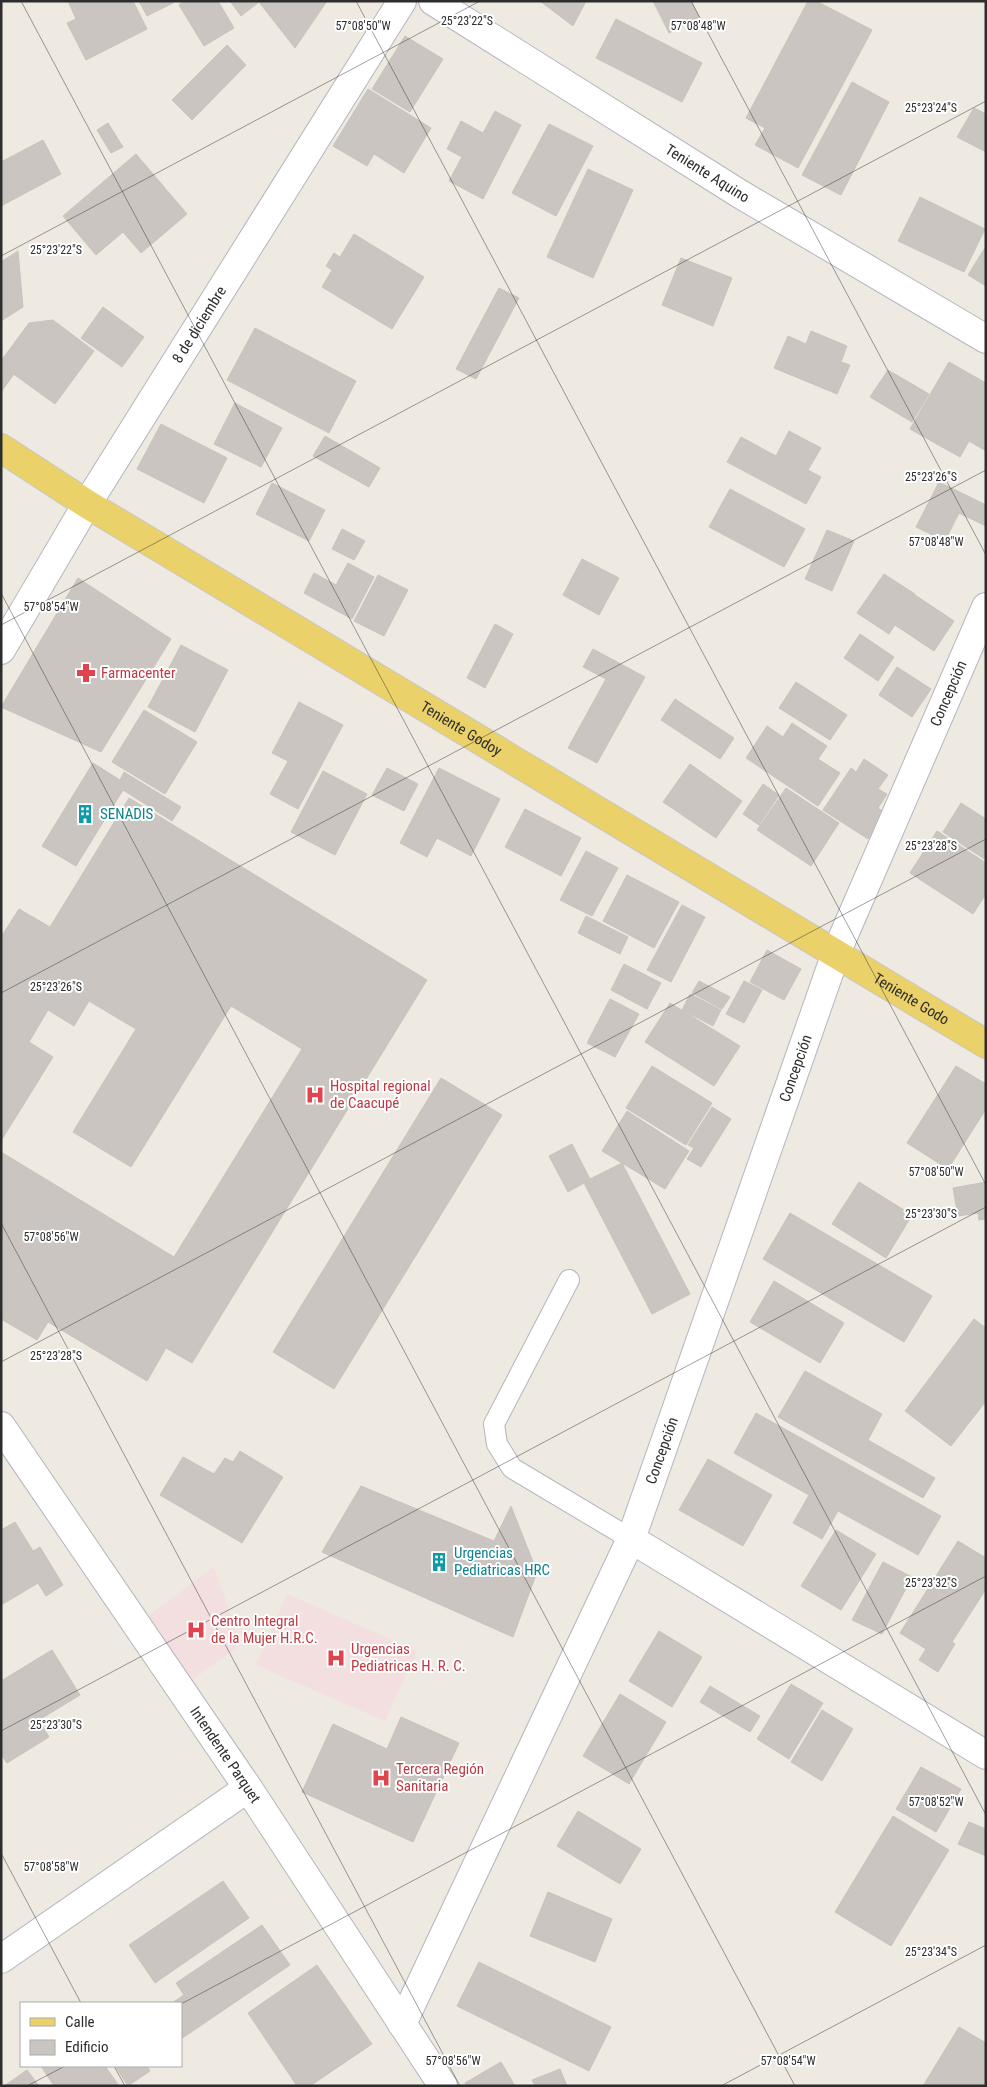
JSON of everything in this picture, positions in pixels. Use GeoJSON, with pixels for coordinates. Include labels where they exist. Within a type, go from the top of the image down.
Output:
{"type":"FeatureCollection","features":[{"type":"Feature","properties":{"kind":"main road"},"geometry":{"type":"LineString","coordinates":[[1,448],[86,504]]}},
{"type":"Feature","properties":{"kind":"main road","name":"Teniente Godoy"},"geometry":{"type":"LineString","coordinates":[[86,504],[836,953]]}},
{"type":"Feature","properties":{"kind":"main road","name":"Teniente Godo"},"geometry":{"type":"LineString","coordinates":[[836,953],[986,1044]]}},
{"type":"Feature","properties":{"kind":"street","name":"8 de diciembre"},"geometry":{"type":"LineString","coordinates":[[1,650],[86,504],[402,1]]}},
{"type":"Feature","properties":{"kind":"street","name":"Teniente Aquino"},"geometry":{"type":"LineString","coordinates":[[433,1],[740,194],[986,339]]}},
{"type":"Feature","properties":{"kind":"street","name":"Concepción"},"geometry":{"type":"LineString","coordinates":[[402,2024],[631,1539],[836,953],[986,607]]}},
{"type":"Feature","properties":{"kind":"street","name":"Intendente Parquet"},"geometry":{"type":"LineString","coordinates":[[1,1426],[248,1788],[443,2086]]}},
{"type":"Feature","properties":{"kind":"street"},"geometry":{"type":"LineString","coordinates":[[631,1539],[986,1755]]}},
{"type":"Feature","properties":{"kind":"street"},"geometry":{"type":"LineString","coordinates":[[1,1959],[248,1788]]}},
{"type":"Feature","properties":{"kind":"lane"},"geometry":{"type":"LineString","coordinates":[[569,1280],[494,1424],[497,1444],[512,1468],[631,1539]]}},
{"type":"Feature","properties":{"kind":"shaded area","name":"Centro Integral de la Mujer H.R.C."},"geometry":{"type":"Polygon","coordinates":[[[214,1567],[241,1645],[180,1688],[150,1615],[214,1567]]]}},
{"type":"Feature","properties":{"kind":"shaded area","name":"Urgencias Pediatricas H. R. C."},"geometry":{"type":"Polygon","coordinates":[[[287,1594],[417,1651],[385,1721],[256,1665],[287,1594]]]}},
{"type":"Feature","properties":{"kind":"building"},"geometry":{"type":"Polygon","coordinates":[[[68,1],[133,1],[147,29],[86,60],[67,23],[76,19],[68,1]]]}},
{"type":"Feature","properties":{"kind":"building"},"geometry":{"type":"Polygon","coordinates":[[[139,1],[172,1],[173,3],[147,16],[139,1]]]}},
{"type":"Feature","properties":{"kind":"building"},"geometry":{"type":"Polygon","coordinates":[[[184,1],[218,1],[234,28],[204,46],[179,5],[184,1]]]}},
{"type":"Feature","properties":{"kind":"building"},"geometry":{"type":"Polygon","coordinates":[[[230,1],[327,1],[295,48],[259,2],[241,16],[230,1]]]}},
{"type":"Feature","properties":{"kind":"building"},"geometry":{"type":"Polygon","coordinates":[[[540,1],[586,1],[573,26],[540,1]]]}},
{"type":"Feature","properties":{"kind":"building"},"geometry":{"type":"Polygon","coordinates":[[[653,1],[691,1],[699,17],[669,33],[653,1]]]}},
{"type":"Feature","properties":{"kind":"building"},"geometry":{"type":"Polygon","coordinates":[[[808,1],[816,1],[872,30],[798,168],[755,145],[765,128],[746,118],[808,1]]]}},
{"type":"Feature","properties":{"kind":"building"},"geometry":{"type":"Polygon","coordinates":[[[616,19],[702,63],[682,102],[596,58],[616,19]]]}},
{"type":"Feature","properties":{"kind":"building"},"geometry":{"type":"Polygon","coordinates":[[[405,36],[443,59],[410,112],[372,89],[405,36]]]}},
{"type":"Feature","properties":{"kind":"building"},"geometry":{"type":"Polygon","coordinates":[[[227,45],[246,65],[192,120],[172,100],[227,45]]]}},
{"type":"Feature","properties":{"kind":"building"},"geometry":{"type":"Polygon","coordinates":[[[852,82],[889,102],[841,195],[802,175],[852,82]]]}},
{"type":"Feature","properties":{"kind":"building"},"geometry":{"type":"Polygon","coordinates":[[[368,89],[431,128],[404,173],[374,154],[367,166],[333,146],[368,89]]]}},
{"type":"Feature","properties":{"kind":"building"},"geometry":{"type":"Polygon","coordinates":[[[974,108],[986,114],[986,152],[957,137],[974,108]]]}},
{"type":"Feature","properties":{"kind":"building"},"geometry":{"type":"Polygon","coordinates":[[[495,111],[521,125],[483,199],[449,181],[462,157],[447,149],[461,121],[483,133],[495,111]]]}},
{"type":"Feature","properties":{"kind":"building"},"geometry":{"type":"Polygon","coordinates":[[[108,123],[123,147],[111,153],[97,130],[108,123]]]}},
{"type":"Feature","properties":{"kind":"building"},"geometry":{"type":"Polygon","coordinates":[[[549,124],[593,146],[556,216],[512,193],[549,124]]]}},
{"type":"Feature","properties":{"kind":"building"},"geometry":{"type":"Polygon","coordinates":[[[43,140],[61,174],[1,206],[1,162],[43,140]]]}},
{"type":"Feature","properties":{"kind":"building"},"geometry":{"type":"Polygon","coordinates":[[[136,154],[187,214],[141,253],[123,232],[96,255],[63,216],[136,154]]]}},
{"type":"Feature","properties":{"kind":"building"},"geometry":{"type":"Polygon","coordinates":[[[588,169],[633,190],[593,278],[547,257],[588,169]]]}},
{"type":"Feature","properties":{"kind":"building"},"geometry":{"type":"Polygon","coordinates":[[[920,197],[985,229],[964,272],[898,241],[920,197]]]}},
{"type":"Feature","properties":{"kind":"building"},"geometry":{"type":"Polygon","coordinates":[[[354,234],[424,277],[392,329],[322,287],[332,270],[326,266],[334,253],[340,257],[354,234]]]}},
{"type":"Feature","properties":{"kind":"building"},"geometry":{"type":"Polygon","coordinates":[[[986,246],[986,286],[968,275],[986,246]]]}},
{"type":"Feature","properties":{"kind":"building"},"geometry":{"type":"Polygon","coordinates":[[[18,251],[23,307],[1,321],[1,262],[18,251]]]}},
{"type":"Feature","properties":{"kind":"building"},"geometry":{"type":"Polygon","coordinates":[[[681,258],[732,278],[713,326],[662,305],[681,258]]]}},
{"type":"Feature","properties":{"kind":"building"},"geometry":{"type":"Polygon","coordinates":[[[499,288],[519,298],[476,379],[456,369],[499,288]]]}},
{"type":"Feature","properties":{"kind":"building"},"geometry":{"type":"Polygon","coordinates":[[[103,307],[144,337],[122,367],[81,338],[103,307]]]}},
{"type":"Feature","properties":{"kind":"building"},"geometry":{"type":"Polygon","coordinates":[[[53,320],[94,351],[55,404],[1,365],[1,361],[29,323],[53,320]]]}},
{"type":"Feature","properties":{"kind":"building"},"geometry":{"type":"Polygon","coordinates":[[[255,328],[356,381],[329,433],[227,380],[255,328]]]}},
{"type":"Feature","properties":{"kind":"building"},"geometry":{"type":"Polygon","coordinates":[[[811,331],[847,346],[841,362],[850,365],[837,394],[774,368],[788,336],[806,344],[811,331]]]}},
{"type":"Feature","properties":{"kind":"building"},"geometry":{"type":"Polygon","coordinates":[[[949,362],[986,383],[986,451],[969,441],[960,457],[910,429],[949,362]]]}},
{"type":"Feature","properties":{"kind":"building"},"geometry":{"type":"Polygon","coordinates":[[[1,365],[14,374],[1,392],[1,365]]]}},
{"type":"Feature","properties":{"kind":"building"},"geometry":{"type":"Polygon","coordinates":[[[888,370],[929,394],[912,422],[870,397],[888,370]]]}},
{"type":"Feature","properties":{"kind":"building"},"geometry":{"type":"Polygon","coordinates":[[[235,403],[282,428],[261,467],[214,444],[235,403]]]}},
{"type":"Feature","properties":{"kind":"building"},"geometry":{"type":"Polygon","coordinates":[[[161,424],[227,458],[204,503],[137,469],[161,424]]]}},
{"type":"Feature","properties":{"kind":"building"},"geometry":{"type":"Polygon","coordinates":[[[789,431],[821,448],[808,470],[821,477],[806,504],[727,462],[741,437],[776,456],[789,431]]]}},
{"type":"Feature","properties":{"kind":"building"},"geometry":{"type":"Polygon","coordinates":[[[325,436],[380,468],[369,487],[313,456],[325,436]]]}},
{"type":"Feature","properties":{"kind":"building"},"geometry":{"type":"Polygon","coordinates":[[[939,482],[986,505],[986,526],[959,513],[945,541],[916,527],[939,482]]]}},
{"type":"Feature","properties":{"kind":"building"},"geometry":{"type":"Polygon","coordinates":[[[272,483],[325,510],[309,541],[256,514],[272,483]]]}},
{"type":"Feature","properties":{"kind":"building"},"geometry":{"type":"Polygon","coordinates":[[[730,489],[805,529],[784,567],[709,527],[730,489]]]}},
{"type":"Feature","properties":{"kind":"building"},"geometry":{"type":"Polygon","coordinates":[[[342,529],[365,541],[354,560],[332,549],[342,529]]]}},
{"type":"Feature","properties":{"kind":"building"},"geometry":{"type":"Polygon","coordinates":[[[827,530],[854,541],[832,591],[805,579],[827,530]]]}},
{"type":"Feature","properties":{"kind":"building"},"geometry":{"type":"Polygon","coordinates":[[[582,559],[619,578],[599,615],[563,595],[582,559]]]}},
{"type":"Feature","properties":{"kind":"building"},"geometry":{"type":"Polygon","coordinates":[[[348,563],[374,577],[352,619],[304,593],[314,573],[336,585],[348,563]]]}},
{"type":"Feature","properties":{"kind":"building"},"geometry":{"type":"Polygon","coordinates":[[[884,574],[915,594],[889,634],[857,613],[884,574]]]}},
{"type":"Feature","properties":{"kind":"building"},"geometry":{"type":"Polygon","coordinates":[[[378,575],[408,590],[384,636],[354,621],[378,575]]]}},
{"type":"Feature","properties":{"kind":"building","name":"Farmacenter"},"geometry":{"type":"Polygon","coordinates":[[[78,578],[171,639],[101,752],[1,707],[78,578]]]}},
{"type":"Feature","properties":{"kind":"building"},"geometry":{"type":"Polygon","coordinates":[[[915,595],[954,621],[934,651],[895,625],[915,595]]]}},
{"type":"Feature","properties":{"kind":"building"},"geometry":{"type":"Polygon","coordinates":[[[495,624],[513,634],[485,688],[467,678],[495,624]]]}},
{"type":"Feature","properties":{"kind":"building"},"geometry":{"type":"Polygon","coordinates":[[[860,634],[894,657],[878,681],[844,658],[860,634]]]}},
{"type":"Feature","properties":{"kind":"building"},"geometry":{"type":"Polygon","coordinates":[[[181,645],[228,670],[195,732],[148,707],[181,645]]]}},
{"type":"Feature","properties":{"kind":"building"},"geometry":{"type":"Polygon","coordinates":[[[593,649],[645,677],[597,763],[568,748],[606,679],[583,667],[593,649]]]}},
{"type":"Feature","properties":{"kind":"building"},"geometry":{"type":"Polygon","coordinates":[[[897,667],[931,689],[912,717],[879,695],[897,667]]]}},
{"type":"Feature","properties":{"kind":"building"},"geometry":{"type":"Polygon","coordinates":[[[796,682],[847,715],[830,740],[779,708],[796,682]]]}},
{"type":"Feature","properties":{"kind":"building"},"geometry":{"type":"Polygon","coordinates":[[[675,699],[734,738],[720,759],[661,720],[675,699]]]}},
{"type":"Feature","properties":{"kind":"building"},"geometry":{"type":"Polygon","coordinates":[[[299,702],[343,725],[298,809],[270,794],[288,761],[272,753],[299,702]]]}},
{"type":"Feature","properties":{"kind":"building"},"geometry":{"type":"Polygon","coordinates":[[[144,710],[197,742],[165,794],[112,762],[144,710]]]}},
{"type":"Feature","properties":{"kind":"building"},"geometry":{"type":"Polygon","coordinates":[[[792,723],[827,746],[818,759],[840,773],[818,806],[746,758],[767,726],[783,737],[792,723]]]}},
{"type":"Feature","properties":{"kind":"building"},"geometry":{"type":"Polygon","coordinates":[[[864,759],[888,775],[878,789],[887,794],[878,808],[885,813],[868,839],[823,810],[851,768],[856,772],[864,759]]]}},
{"type":"Feature","properties":{"kind":"building","name":"SENADIS"},"geometry":{"type":"Polygon","coordinates":[[[93,763],[120,780],[124,772],[181,807],[172,821],[123,790],[76,866],[42,846],[93,763]]]}},
{"type":"Feature","properties":{"kind":"building"},"geometry":{"type":"Polygon","coordinates":[[[690,764],[742,801],[716,838],[663,802],[690,764]]]}},
{"type":"Feature","properties":{"kind":"building"},"geometry":{"type":"Polygon","coordinates":[[[387,768],[418,784],[404,811],[372,795],[387,768]]]}},
{"type":"Feature","properties":{"kind":"building"},"geometry":{"type":"Polygon","coordinates":[[[439,768],[500,799],[471,856],[437,838],[427,857],[400,843],[439,768]]]}},
{"type":"Feature","properties":{"kind":"building"},"geometry":{"type":"Polygon","coordinates":[[[323,771],[367,794],[335,855],[291,832],[323,771]]]}},
{"type":"Feature","properties":{"kind":"building"},"geometry":{"type":"Polygon","coordinates":[[[763,784],[779,795],[759,825],[743,814],[763,784]]]}},
{"type":"Feature","properties":{"kind":"building"},"geometry":{"type":"Polygon","coordinates":[[[786,788],[839,823],[811,866],[757,830],[786,788]]]}},
{"type":"Feature","properties":{"kind":"building","name":"Hospital regional de Caacupé"},"geometry":{"type":"Polygon","coordinates":[[[129,798],[427,980],[192,1363],[166,1348],[147,1381],[48,1322],[37,1340],[1,1319],[1,1152],[174,1257],[302,1049],[231,1006],[131,1167],[73,1132],[136,1029],[89,1001],[74,1026],[48,1010],[29,1042],[53,1057],[1,1141],[1,937],[19,909],[50,927],[129,798]]]}},
{"type":"Feature","properties":{"kind":"building"},"geometry":{"type":"Polygon","coordinates":[[[961,803],[986,819],[986,860],[943,832],[961,803]]]}},
{"type":"Feature","properties":{"kind":"building"},"geometry":{"type":"Polygon","coordinates":[[[525,809],[581,838],[561,876],[505,847],[525,809]]]}},
{"type":"Feature","properties":{"kind":"building"},"geometry":{"type":"Polygon","coordinates":[[[937,831],[986,863],[986,894],[973,914],[910,873],[937,831]]]}},
{"type":"Feature","properties":{"kind":"building"},"geometry":{"type":"Polygon","coordinates":[[[586,851],[618,868],[592,916],[560,900],[586,851]]]}},
{"type":"Feature","properties":{"kind":"building"},"geometry":{"type":"Polygon","coordinates":[[[627,875],[679,902],[654,948],[603,921],[627,875]]]}},
{"type":"Feature","properties":{"kind":"building"},"geometry":{"type":"Polygon","coordinates":[[[682,905],[705,917],[671,982],[647,970],[682,905]]]}},
{"type":"Feature","properties":{"kind":"building"},"geometry":{"type":"Polygon","coordinates":[[[586,916],[628,937],[620,954],[578,933],[586,916]]]}},
{"type":"Feature","properties":{"kind":"building"},"geometry":{"type":"Polygon","coordinates":[[[767,950],[801,969],[784,1000],[750,982],[767,950]]]}},
{"type":"Feature","properties":{"kind":"building"},"geometry":{"type":"Polygon","coordinates":[[[624,964],[661,983],[647,1009],[611,990],[624,964]]]}},
{"type":"Feature","properties":{"kind":"building"},"geometry":{"type":"Polygon","coordinates":[[[699,981],[730,997],[722,1009],[692,993],[699,981]]]}},
{"type":"Feature","properties":{"kind":"building"},"geometry":{"type":"Polygon","coordinates":[[[744,981],[762,990],[744,1023],[726,1014],[744,981]]]}},
{"type":"Feature","properties":{"kind":"building"},"geometry":{"type":"Polygon","coordinates":[[[690,994],[721,1010],[713,1026],[682,1010],[690,994]]]}},
{"type":"Feature","properties":{"kind":"building"},"geometry":{"type":"Polygon","coordinates":[[[610,999],[639,1014],[615,1057],[587,1043],[610,999]]]}},
{"type":"Feature","properties":{"kind":"building"},"geometry":{"type":"Polygon","coordinates":[[[670,1003],[740,1046],[714,1086],[645,1042],[670,1003]]]}},
{"type":"Feature","properties":{"kind":"building"},"geometry":{"type":"Polygon","coordinates":[[[652,1066],[712,1103],[686,1145],[626,1108],[652,1066]]]}},
{"type":"Feature","properties":{"kind":"building"},"geometry":{"type":"Polygon","coordinates":[[[956,1066],[986,1084],[986,1109],[948,1169],[907,1143],[956,1066]]]}},
{"type":"Feature","properties":{"kind":"building"},"geometry":{"type":"Polygon","coordinates":[[[441,1078],[502,1115],[334,1389],[273,1352],[441,1078]]]}},
{"type":"Feature","properties":{"kind":"building"},"geometry":{"type":"Polygon","coordinates":[[[712,1107],[731,1119],[701,1167],[687,1159],[694,1148],[688,1145],[712,1107]]]}},
{"type":"Feature","properties":{"kind":"building"},"geometry":{"type":"Polygon","coordinates":[[[627,1111],[689,1151],[665,1189],[602,1151],[627,1111]]]}},
{"type":"Feature","properties":{"kind":"building"},"geometry":{"type":"Polygon","coordinates":[[[572,1144],[590,1179],[622,1163],[690,1294],[652,1314],[584,1183],[568,1192],[549,1156],[572,1144]]]}},
{"type":"Feature","properties":{"kind":"building"},"geometry":{"type":"Polygon","coordinates":[[[859,1182],[912,1215],[886,1258],[832,1224],[859,1182]]]}},
{"type":"Feature","properties":{"kind":"building"},"geometry":{"type":"Polygon","coordinates":[[[986,1182],[986,1219],[979,1220],[978,1213],[958,1216],[953,1188],[986,1182]]]}},
{"type":"Feature","properties":{"kind":"building"},"geometry":{"type":"Polygon","coordinates":[[[790,1213],[932,1296],[904,1342],[763,1259],[790,1213]]]}},
{"type":"Feature","properties":{"kind":"building"},"geometry":{"type":"Polygon","coordinates":[[[774,1281],[844,1323],[820,1363],[750,1322],[774,1281]]]}},
{"type":"Feature","properties":{"kind":"building"},"geometry":{"type":"Polygon","coordinates":[[[974,1319],[986,1328],[986,1401],[951,1446],[905,1411],[974,1319]]]}},
{"type":"Feature","properties":{"kind":"building"},"geometry":{"type":"Polygon","coordinates":[[[805,1371],[882,1414],[868,1440],[935,1478],[923,1498],[778,1417],[805,1371]]]}},
{"type":"Feature","properties":{"kind":"building"},"geometry":{"type":"Polygon","coordinates":[[[756,1413],[941,1516],[918,1555],[838,1511],[822,1539],[793,1523],[809,1495],[734,1453],[756,1413]]]}},
{"type":"Feature","properties":{"kind":"building"},"geometry":{"type":"Polygon","coordinates":[[[240,1451],[283,1477],[242,1543],[160,1495],[183,1457],[214,1474],[225,1458],[233,1462],[240,1451]]]}},
{"type":"Feature","properties":{"kind":"building"},"geometry":{"type":"Polygon","coordinates":[[[708,1459],[772,1495],[743,1546],[679,1510],[708,1459]]]}},
{"type":"Feature","properties":{"kind":"building","name":"Urgencias Pediatricas HRC"},"geometry":{"type":"Polygon","coordinates":[[[361,1486],[494,1541],[511,1506],[537,1572],[513,1637],[322,1552],[361,1486]]]}},
{"type":"Feature","properties":{"kind":"building"},"geometry":{"type":"Polygon","coordinates":[[[15,1522],[33,1551],[40,1547],[63,1585],[46,1596],[38,1583],[3,1604],[1,1600],[1,1530],[15,1522]]]}},
{"type":"Feature","properties":{"kind":"building"},"geometry":{"type":"Polygon","coordinates":[[[836,1530],[876,1554],[841,1610],[801,1586],[836,1530]]]}},
{"type":"Feature","properties":{"kind":"building"},"geometry":{"type":"Polygon","coordinates":[[[958,1541],[986,1558],[986,1589],[952,1642],[955,1644],[938,1672],[919,1660],[926,1649],[900,1633],[958,1541]]]}},
{"type":"Feature","properties":{"kind":"building"},"geometry":{"type":"Polygon","coordinates":[[[883,1562],[912,1577],[882,1634],[852,1620],[883,1562]]]}},
{"type":"Feature","properties":{"kind":"building"},"geometry":{"type":"Polygon","coordinates":[[[659,1631],[702,1657],[672,1707],[629,1681],[659,1631]]]}},
{"type":"Feature","properties":{"kind":"building"},"geometry":{"type":"Polygon","coordinates":[[[52,1650],[80,1695],[39,1720],[49,1737],[7,1763],[1,1754],[1,1681],[52,1650]]]}},
{"type":"Feature","properties":{"kind":"building"},"geometry":{"type":"Polygon","coordinates":[[[791,1684],[823,1703],[789,1759],[757,1739],[791,1684]]]}},
{"type":"Feature","properties":{"kind":"building"},"geometry":{"type":"Polygon","coordinates":[[[710,1686],[760,1716],[750,1732],[700,1702],[710,1686]]]}},
{"type":"Feature","properties":{"kind":"building"},"geometry":{"type":"Polygon","coordinates":[[[620,1694],[666,1722],[629,1784],[583,1756],[620,1694]]]}},
{"type":"Feature","properties":{"kind":"building"},"geometry":{"type":"Polygon","coordinates":[[[822,1710],[853,1729],[822,1781],[791,1762],[822,1710]]]}},
{"type":"Feature","properties":{"kind":"building","name":"Tercera Región Sanitaria"},"geometry":{"type":"Polygon","coordinates":[[[401,1717],[459,1743],[413,1842],[302,1792],[333,1724],[387,1749],[401,1717]]]}},
{"type":"Feature","properties":{"kind":"building"},"geometry":{"type":"Polygon","coordinates":[[[921,1767],[961,1789],[936,1832],[896,1809],[921,1767]]]}},
{"type":"Feature","properties":{"kind":"building"},"geometry":{"type":"Polygon","coordinates":[[[578,1811],[641,1849],[620,1884],[557,1846],[578,1811]]]}},
{"type":"Feature","properties":{"kind":"building"},"geometry":{"type":"Polygon","coordinates":[[[893,1816],[949,1850],[891,1946],[835,1912],[893,1816]]]}},
{"type":"Feature","properties":{"kind":"building"},"geometry":{"type":"Polygon","coordinates":[[[969,1822],[986,1829],[986,1856],[958,1844],[969,1822]]]}},
{"type":"Feature","properties":{"kind":"building"},"geometry":{"type":"Polygon","coordinates":[[[223,1881],[249,1918],[155,1983],[129,1945],[223,1881]]]}},
{"type":"Feature","properties":{"kind":"building"},"geometry":{"type":"Polygon","coordinates":[[[548,1892],[612,1919],[595,1962],[530,1936],[548,1892]]]}},
{"type":"Feature","properties":{"kind":"building"},"geometry":{"type":"Polygon","coordinates":[[[262,1925],[290,1965],[182,2038],[182,2002],[174,2002],[184,1995],[176,1983],[262,1925]]]}},
{"type":"Feature","properties":{"kind":"building"},"geometry":{"type":"Polygon","coordinates":[[[479,1962],[611,2027],[589,2071],[457,2006],[479,1962]]]}},
{"type":"Feature","properties":{"kind":"building"},"geometry":{"type":"Polygon","coordinates":[[[317,1965],[372,2044],[310,2086],[297,2086],[248,2013],[317,1965]]]}},
{"type":"Feature","properties":{"kind":"building"},"geometry":{"type":"Polygon","coordinates":[[[959,2027],[986,2043],[985,2086],[923,2086],[959,2027]]]}},
{"type":"Feature","properties":{"kind":"building"},"geometry":{"type":"Polygon","coordinates":[[[501,2062],[515,2086],[466,2086],[465,2083],[501,2062]]]}},
{"type":"Feature","properties":{"kind":"building"},"geometry":{"type":"Polygon","coordinates":[[[42,2067],[106,2067],[119,2086],[54,2086],[42,2067]]]}},
{"type":"Feature","properties":{"kind":"building"},"geometry":{"type":"Polygon","coordinates":[[[116,2067],[148,2067],[150,2071],[128,2086],[116,2067]]]}},
{"type":"Feature","properties":{"kind":"building"},"geometry":{"type":"Polygon","coordinates":[[[560,2069],[567,2086],[535,2086],[532,2080],[560,2069]]]}},
{"type":"Feature","properties":{"kind":"building"},"geometry":{"type":"Polygon","coordinates":[[[27,2070],[39,2086],[4,2086],[27,2070]]]}},
{"type":"Feature","properties":{"kind":"place","name":"Farmacenter"},"geometry":{"type":"Point","coordinates":[86,673]}},
{"type":"Feature","properties":{"kind":"place","name":"SENADIS"},"geometry":{"type":"Point","coordinates":[85,814]}},
{"type":"Feature","properties":{"kind":"place","name":"Hospital regional de Caacupé"},"geometry":{"type":"Point","coordinates":[315,1095]}},
{"type":"Feature","properties":{"kind":"place","name":"Urgencias Pediatricas HRC"},"geometry":{"type":"Point","coordinates":[439,1562]}},
{"type":"Feature","properties":{"kind":"place","name":"Centro Integral de la Mujer H.R.C."},"geometry":{"type":"Point","coordinates":[196,1630]}},
{"type":"Feature","properties":{"kind":"place","name":"Urgencias Pediatricas H. R. C."},"geometry":{"type":"Point","coordinates":[336,1658]}},
{"type":"Feature","properties":{"kind":"place","name":"Tercera Región Sanitaria"},"geometry":{"type":"Point","coordinates":[381,1778]}}]}
